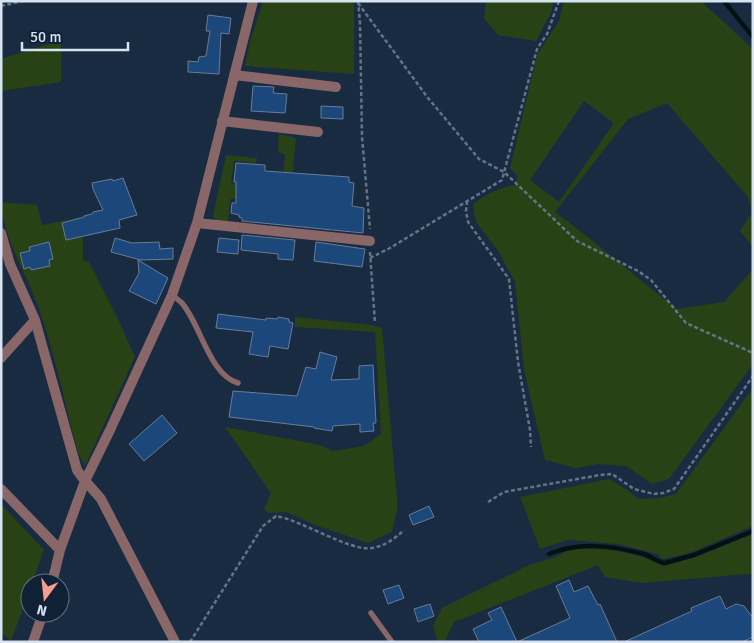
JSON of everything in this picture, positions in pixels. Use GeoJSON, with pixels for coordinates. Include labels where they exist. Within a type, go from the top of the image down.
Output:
{"type":"FeatureCollection","features":[{"type":"Feature","properties":{"kind":"street"},"geometry":{"type":"LineString","coordinates":[[54,573],[60,550],[85,481],[172,295],[197,224],[253,1]]}},
{"type":"Feature","properties":{"kind":"street"},"geometry":{"type":"LineString","coordinates":[[234,74],[336,87]]}},
{"type":"Feature","properties":{"kind":"street"},"geometry":{"type":"LineString","coordinates":[[222,121],[318,132]]}},
{"type":"Feature","properties":{"kind":"street"},"geometry":{"type":"LineString","coordinates":[[197,224],[370,240]]}},
{"type":"Feature","properties":{"kind":"street"},"geometry":{"type":"LineString","coordinates":[[1,232],[10,264],[35,320],[77,470],[101,499],[175,642]]}},
{"type":"Feature","properties":{"kind":"street"},"geometry":{"type":"LineString","coordinates":[[1,358],[35,320]]}},
{"type":"Feature","properties":{"kind":"street"},"geometry":{"type":"LineString","coordinates":[[1,489],[60,550]]}},
{"type":"Feature","properties":{"kind":"street"},"geometry":{"type":"LineString","coordinates":[[33,642],[40,623]]}},
{"type":"Feature","properties":{"kind":"lane"},"geometry":{"type":"LineString","coordinates":[[172,295],[182,303],[213,360],[229,380],[238,383]]}},
{"type":"Feature","properties":{"kind":"lane"},"geometry":{"type":"LineString","coordinates":[[371,613],[392,642]]}},
{"type":"Feature","properties":{"kind":"path"},"geometry":{"type":"LineString","coordinates":[[1,6],[23,1]]}},
{"type":"Feature","properties":{"kind":"path"},"geometry":{"type":"LineString","coordinates":[[370,258],[390,248],[502,180],[537,49],[554,20],[559,1]]}},
{"type":"Feature","properties":{"kind":"path"},"geometry":{"type":"LineString","coordinates":[[358,2],[428,98],[479,159],[504,172],[577,241],[638,271],[651,280],[686,323],[753,353]]}},
{"type":"Feature","properties":{"kind":"path"},"geometry":{"type":"LineString","coordinates":[[358,2],[362,137],[375,323]]}},
{"type":"Feature","properties":{"kind":"path"},"geometry":{"type":"LineString","coordinates":[[467,201],[468,222],[509,279],[518,362],[530,430],[531,447]]}},
{"type":"Feature","properties":{"kind":"path"},"geometry":{"type":"LineString","coordinates":[[488,502],[504,492],[612,474],[634,489],[648,493],[663,494],[674,489],[753,376]]}},
{"type":"Feature","properties":{"kind":"path"},"geometry":{"type":"LineString","coordinates":[[190,642],[263,526],[276,516],[289,518],[362,548],[373,548],[389,542],[403,531]]}},
{"type":"Feature","properties":{"kind":"green space"},"geometry":{"type":"Polygon","coordinates":[[[263,1],[352,1],[354,5],[354,74],[245,66],[250,42],[263,1]]]}},
{"type":"Feature","properties":{"kind":"green space"},"geometry":{"type":"Polygon","coordinates":[[[486,1],[554,1],[551,12],[536,41],[498,35],[484,18],[486,1]]]}},
{"type":"Feature","properties":{"kind":"green space"},"geometry":{"type":"Polygon","coordinates":[[[564,1],[701,1],[753,49],[753,247],[740,231],[752,213],[748,197],[667,103],[628,119],[555,212],[676,309],[724,302],[753,269],[753,364],[669,479],[652,484],[626,466],[598,464],[576,468],[545,460],[524,370],[515,282],[498,251],[477,223],[474,214],[473,204],[478,200],[499,189],[516,185],[517,175],[510,168],[537,55],[559,21],[564,1]],[[584,101],[530,180],[559,202],[614,123],[584,101]]]}},
{"type":"Feature","properties":{"kind":"green space"},"geometry":{"type":"Polygon","coordinates":[[[61,40],[61,82],[1,91],[1,59],[61,40]]]}},
{"type":"Feature","properties":{"kind":"green space"},"geometry":{"type":"Polygon","coordinates":[[[279,134],[296,138],[290,197],[256,201],[230,199],[228,222],[215,221],[213,216],[226,155],[257,158],[256,163],[234,161],[231,183],[240,185],[282,185],[285,155],[278,152],[279,134]]]}},
{"type":"Feature","properties":{"kind":"green space"},"geometry":{"type":"Polygon","coordinates":[[[1,202],[37,205],[42,225],[80,218],[83,237],[83,261],[89,262],[135,357],[85,466],[78,453],[44,324],[33,293],[10,242],[1,202]],[[49,242],[29,246],[30,251],[20,253],[24,268],[30,267],[31,270],[50,266],[49,260],[53,259],[49,242]]]}},
{"type":"Feature","properties":{"kind":"green space"},"geometry":{"type":"Polygon","coordinates":[[[295,317],[372,325],[382,328],[397,510],[392,532],[368,543],[318,526],[286,512],[269,513],[264,509],[271,493],[225,427],[320,445],[333,451],[364,446],[381,434],[375,332],[295,327],[295,317]]]}},
{"type":"Feature","properties":{"kind":"green space"},"geometry":{"type":"Polygon","coordinates":[[[753,388],[753,526],[690,553],[663,559],[657,554],[618,544],[568,540],[540,549],[520,497],[609,479],[639,499],[660,498],[676,494],[753,388]]]}},
{"type":"Feature","properties":{"kind":"green space"},"geometry":{"type":"Polygon","coordinates":[[[1,504],[44,550],[36,573],[20,573],[20,616],[11,641],[1,633],[1,504]]]}},
{"type":"Feature","properties":{"kind":"green space"},"geometry":{"type":"Polygon","coordinates":[[[753,534],[753,575],[642,583],[605,577],[598,565],[454,622],[444,642],[438,642],[433,626],[442,608],[529,565],[556,557],[567,550],[584,548],[613,550],[643,557],[664,566],[698,556],[753,534]]]}},
{"type":"Feature","properties":{"kind":"building"},"geometry":{"type":"Polygon","coordinates":[[[208,15],[231,18],[229,34],[221,33],[219,74],[188,72],[188,61],[198,62],[199,57],[206,56],[210,31],[206,31],[208,15]]]}},
{"type":"Feature","properties":{"kind":"building"},"geometry":{"type":"Polygon","coordinates":[[[253,86],[274,87],[273,93],[287,94],[285,113],[251,111],[253,86]]]}},
{"type":"Feature","properties":{"kind":"building"},"geometry":{"type":"Polygon","coordinates":[[[321,106],[343,107],[343,119],[321,118],[321,106]]]}},
{"type":"Feature","properties":{"kind":"building"},"geometry":{"type":"Polygon","coordinates":[[[236,163],[265,165],[265,171],[349,177],[349,182],[354,183],[352,206],[364,208],[363,233],[242,221],[239,215],[231,213],[232,203],[236,203],[236,182],[234,182],[236,163]]]}},
{"type":"Feature","properties":{"kind":"building"},"geometry":{"type":"Polygon","coordinates":[[[123,178],[137,215],[119,220],[120,228],[66,240],[62,223],[103,210],[92,183],[123,178]]]}},
{"type":"Feature","properties":{"kind":"building"},"geometry":{"type":"Polygon","coordinates":[[[242,235],[295,240],[293,260],[278,259],[278,254],[241,250],[242,235]]]}},
{"type":"Feature","properties":{"kind":"building"},"geometry":{"type":"Polygon","coordinates":[[[115,238],[132,243],[159,242],[160,249],[173,248],[173,259],[141,260],[111,252],[115,238]]]}},
{"type":"Feature","properties":{"kind":"building"},"geometry":{"type":"Polygon","coordinates":[[[219,238],[239,240],[238,254],[217,252],[219,238]]]}},
{"type":"Feature","properties":{"kind":"building"},"geometry":{"type":"Polygon","coordinates":[[[49,242],[53,259],[49,260],[50,266],[31,270],[30,267],[24,269],[20,253],[30,251],[29,247],[49,242]]]}},
{"type":"Feature","properties":{"kind":"building"},"geometry":{"type":"Polygon","coordinates":[[[316,242],[365,249],[362,267],[314,261],[316,242]]]}},
{"type":"Feature","properties":{"kind":"building"},"geometry":{"type":"Polygon","coordinates":[[[138,260],[168,278],[156,304],[129,291],[139,273],[138,260]]]}},
{"type":"Feature","properties":{"kind":"building"},"geometry":{"type":"Polygon","coordinates":[[[218,314],[266,320],[266,318],[277,319],[278,317],[289,319],[289,322],[293,323],[288,349],[270,346],[268,357],[249,354],[253,332],[216,328],[218,314]]]}},
{"type":"Feature","properties":{"kind":"building"},"geometry":{"type":"Polygon","coordinates":[[[320,352],[337,357],[331,380],[359,379],[359,366],[373,365],[376,423],[373,423],[374,431],[360,432],[360,424],[333,426],[332,431],[314,427],[229,417],[233,391],[297,396],[306,367],[316,369],[320,352]]]}},
{"type":"Feature","properties":{"kind":"building"},"geometry":{"type":"Polygon","coordinates":[[[162,415],[177,433],[144,461],[129,444],[162,415]]]}},
{"type":"Feature","properties":{"kind":"building"},"geometry":{"type":"Polygon","coordinates":[[[429,506],[434,517],[413,525],[409,515],[429,506]]]}},
{"type":"Feature","properties":{"kind":"building"},"geometry":{"type":"Polygon","coordinates":[[[569,580],[574,592],[588,586],[598,605],[600,604],[617,642],[517,642],[570,618],[556,586],[569,580]]]}},
{"type":"Feature","properties":{"kind":"building"},"geometry":{"type":"Polygon","coordinates":[[[399,585],[404,598],[388,604],[383,590],[399,585]]]}},
{"type":"Feature","properties":{"kind":"building"},"geometry":{"type":"Polygon","coordinates":[[[720,596],[726,609],[736,604],[744,606],[753,618],[753,637],[742,642],[624,642],[692,611],[691,608],[720,596]]]}},
{"type":"Feature","properties":{"kind":"building"},"geometry":{"type":"Polygon","coordinates":[[[430,604],[434,616],[418,622],[414,609],[430,604]]]}},
{"type":"Feature","properties":{"kind":"building"},"geometry":{"type":"Polygon","coordinates":[[[501,607],[517,642],[479,642],[473,629],[492,620],[488,613],[501,607]]]}},
{"type":"Feature","properties":{"kind":"waterway"},"geometry":{"type":"LineString","coordinates":[[724,1],[753,37]]}},
{"type":"Feature","properties":{"kind":"waterway"},"geometry":{"type":"LineString","coordinates":[[549,554],[573,547],[596,546],[644,554],[665,563],[694,555],[753,531]]}}]}
